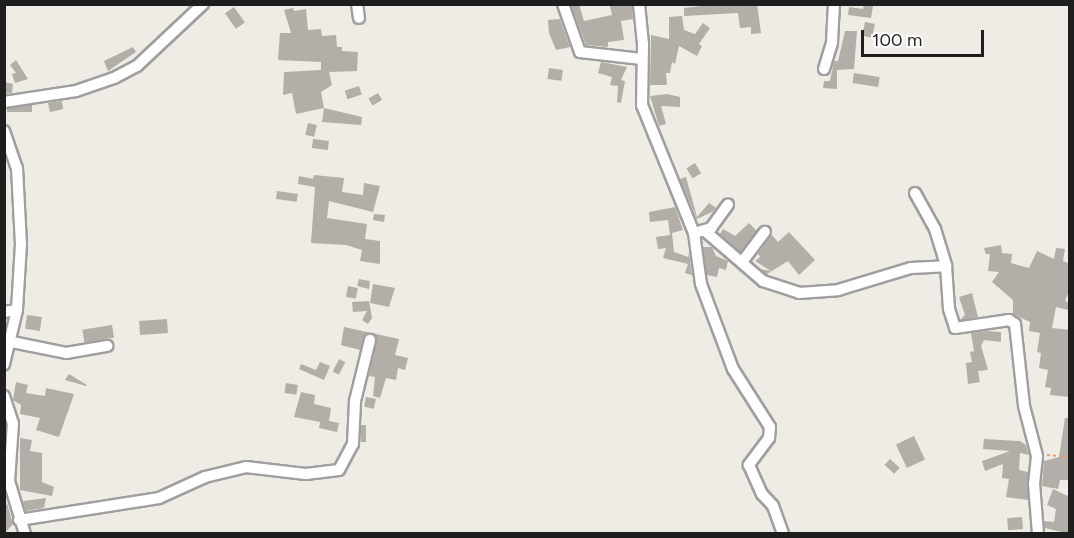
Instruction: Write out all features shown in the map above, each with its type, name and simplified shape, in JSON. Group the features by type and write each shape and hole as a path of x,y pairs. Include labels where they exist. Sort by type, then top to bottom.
{"street":[{"path":"4,102 76,91 114,78 137,66 203,4"},
{"path":"357,4 359,18"},
{"path":"563,4 580,52 642,60"},
{"path":"639,4 642,105 699,232 701,284 733,369 770,428 769,438 749,465 762,494 772,506 783,534"},
{"path":"824,69 831,42 834,4"},
{"path":"4,131 19,189 21,244 17,310 12,342 4,364"},
{"path":"915,193 935,229 946,266 949,309 955,328 1009,320 1015,324 1024,406 1037,456 1034,483 1038,534"},
{"path":"699,232 716,224 728,205"},
{"path":"699,232 742,262 771,286 799,292 838,290 910,268 946,266"},
{"path":"742,262 765,232"},
{"path":"4,312 17,310"},
{"path":"19,520 159,498 205,477 246,467 306,474 339,470 353,444 356,401 370,340"},
{"path":"12,342 66,353 107,346"},
{"path":"5,398 13,423 9,481 25,534"}],"path":[{"path":"1037,456 1054,453 1070,457"}],"building":[{"path":"579,4 584,21 612,15 610,6 632,5 633,19 621,21 624,40 608,42 608,47 586,45 571,5"},
{"path":"720,4 757,4 761,33 751,34 751,27 740,28 738,13 684,16 684,8"},
{"path":"864,5 873,6 871,18 848,15 849,7 863,9"},
{"path":"234,7 245,23 236,29 225,13"},
{"path":"293,8 294,11 306,9 308,30 321,29 322,36 336,35 337,47 342,47 342,51 358,52 357,71 329,72 332,85 321,92 324,108 296,114 292,93 283,95 284,72 321,70 321,62 278,60 280,33 291,33 284,10"},
{"path":"682,16 684,30 695,34 703,23 710,28 699,44 702,46 697,56 679,46 675,64 672,62 670,73 666,73 667,85 650,85 651,35 669,39 669,17"},
{"path":"560,19 570,47 556,50 549,33 548,20"},
{"path":"865,22 875,24 872,38 862,36"},
{"path":"845,31 857,31 854,69 837,70 837,89 823,88 824,81 830,81 834,61 838,61"},
{"path":"133,47 136,52 108,71 104,61"},
{"path":"16,60 28,79 15,83 12,74 16,73 10,65"},
{"path":"601,62 627,67 621,80 625,81 621,103 617,102 618,86 610,85 612,77 598,73"},
{"path":"549,68 563,70 561,81 547,79"},
{"path":"854,73 880,77 878,87 852,83"},
{"path":"4,82 13,84 12,93 4,94"},
{"path":"359,86 362,95 348,99 345,91"},
{"path":"378,93 382,100 372,105 368,98"},
{"path":"667,94 680,97 680,107 661,106 666,124 659,126 650,96"},
{"path":"62,101 63,109 50,112 48,103"},
{"path":"7,105 32,105 32,112 7,112"},
{"path":"324,108 362,117 361,125 322,122"},
{"path":"308,123 317,125 314,137 305,135"},
{"path":"313,139 329,141 328,150 312,148"},
{"path":"695,163 701,173 693,178 686,168"},
{"path":"314,175 344,178 342,192 363,195 364,183 380,186 373,212 329,201 327,218 367,224 365,239 380,241 380,264 360,261 362,250 346,245 311,243 315,187 298,184 299,176 313,179"},
{"path":"686,177 697,217 709,203 716,208 712,212 697,219 680,179"},
{"path":"277,191 298,194 297,202 276,199"},
{"path":"675,207 683,230 672,233 674,252 688,257 689,253 692,275 685,273 688,264 663,258 666,248 658,249 656,237 670,235 668,220 650,222 649,212"},
{"path":"374,214 385,215 384,222 373,220"},
{"path":"749,223 757,231 740,252 720,234 723,229 735,236"},
{"path":"789,232 815,260 799,275 788,261 767,274 760,269 771,271 755,261 760,257 758,254 772,235 778,242"},
{"path":"1001,245 1002,253 1012,254 1011,263 1029,268 1037,251 1054,259 1056,248 1065,249 1063,261 1070,264 1070,290 1065,300 1070,305 1068,310 1056,307 1052,328 1070,330 1070,397 1050,395 1051,388 1045,387 1048,370 1039,368 1041,353 1037,352 1040,333 1029,331 1030,322 1013,314 1013,300 992,282 999,272 988,271 990,254 986,254 984,248"},
{"path":"703,247 712,247 716,256 728,261 726,270 719,268 717,277 707,275"},
{"path":"359,279 370,281 369,289 357,286"},
{"path":"373,284 395,288 389,307 370,303"},
{"path":"348,286 358,288 356,299 346,297"},
{"path":"972,293 978,317 960,320 965,315 959,297"},
{"path":"369,301 372,318 368,324 362,320 367,311 353,312 352,302"},
{"path":"27,315 42,317 40,331 25,329"},
{"path":"167,319 168,333 140,335 139,321"},
{"path":"112,325 114,338 84,343 82,330"},
{"path":"344,327 372,333 365,334 360,350 341,345"},
{"path":"1001,332 1001,342 984,340 981,346 988,370 978,371 980,382 968,384 966,363 972,362 970,352 974,351 971,333"},
{"path":"372,333 399,339 395,355 408,358 405,370 398,368 396,380 386,378 380,398 373,396 375,377 369,376 377,337"},
{"path":"339,359 345,362 339,375 333,371"},
{"path":"320,362 330,366 324,380 299,369 301,364 316,370"},
{"path":"69,374 87,385 65,380"},
{"path":"16,382 28,385 26,393 45,396 46,388 74,394 59,437 36,430 40,418 20,414 21,405 13,400"},
{"path":"286,383 298,385 296,395 284,393"},
{"path":"301,392 315,395 314,404 331,408 329,421 339,423 337,432 319,428 320,422 294,417"},
{"path":"366,397 376,399 374,409 364,407"},
{"path":"1065,418 1070,418 1070,480 1060,480 1058,489 1042,486 1044,461 1059,457"},
{"path":"361,425 366,425 366,442 361,442"},
{"path":"914,436 925,460 907,468 896,444"},
{"path":"20,438 32,440 30,451 42,453 42,482 54,487 52,496 20,490"},
{"path":"984,439 1020,441 1026,445 1029,455 1020,453 1019,470 1028,472 1028,500 1006,497 1009,479 1002,478 1003,464 985,471 982,461 1010,451 983,449"},
{"path":"890,459 900,468 894,474 885,465"},
{"path":"1053,489 1070,497 1070,534 1045,528 1044,521 1054,522 1056,509 1047,505"},
{"path":"46,498 44,508 26,511 23,501"},
{"path":"7,503 13,524 4,534 4,514"},
{"path":"1022,517 1023,529 1008,530 1007,518"}]}
